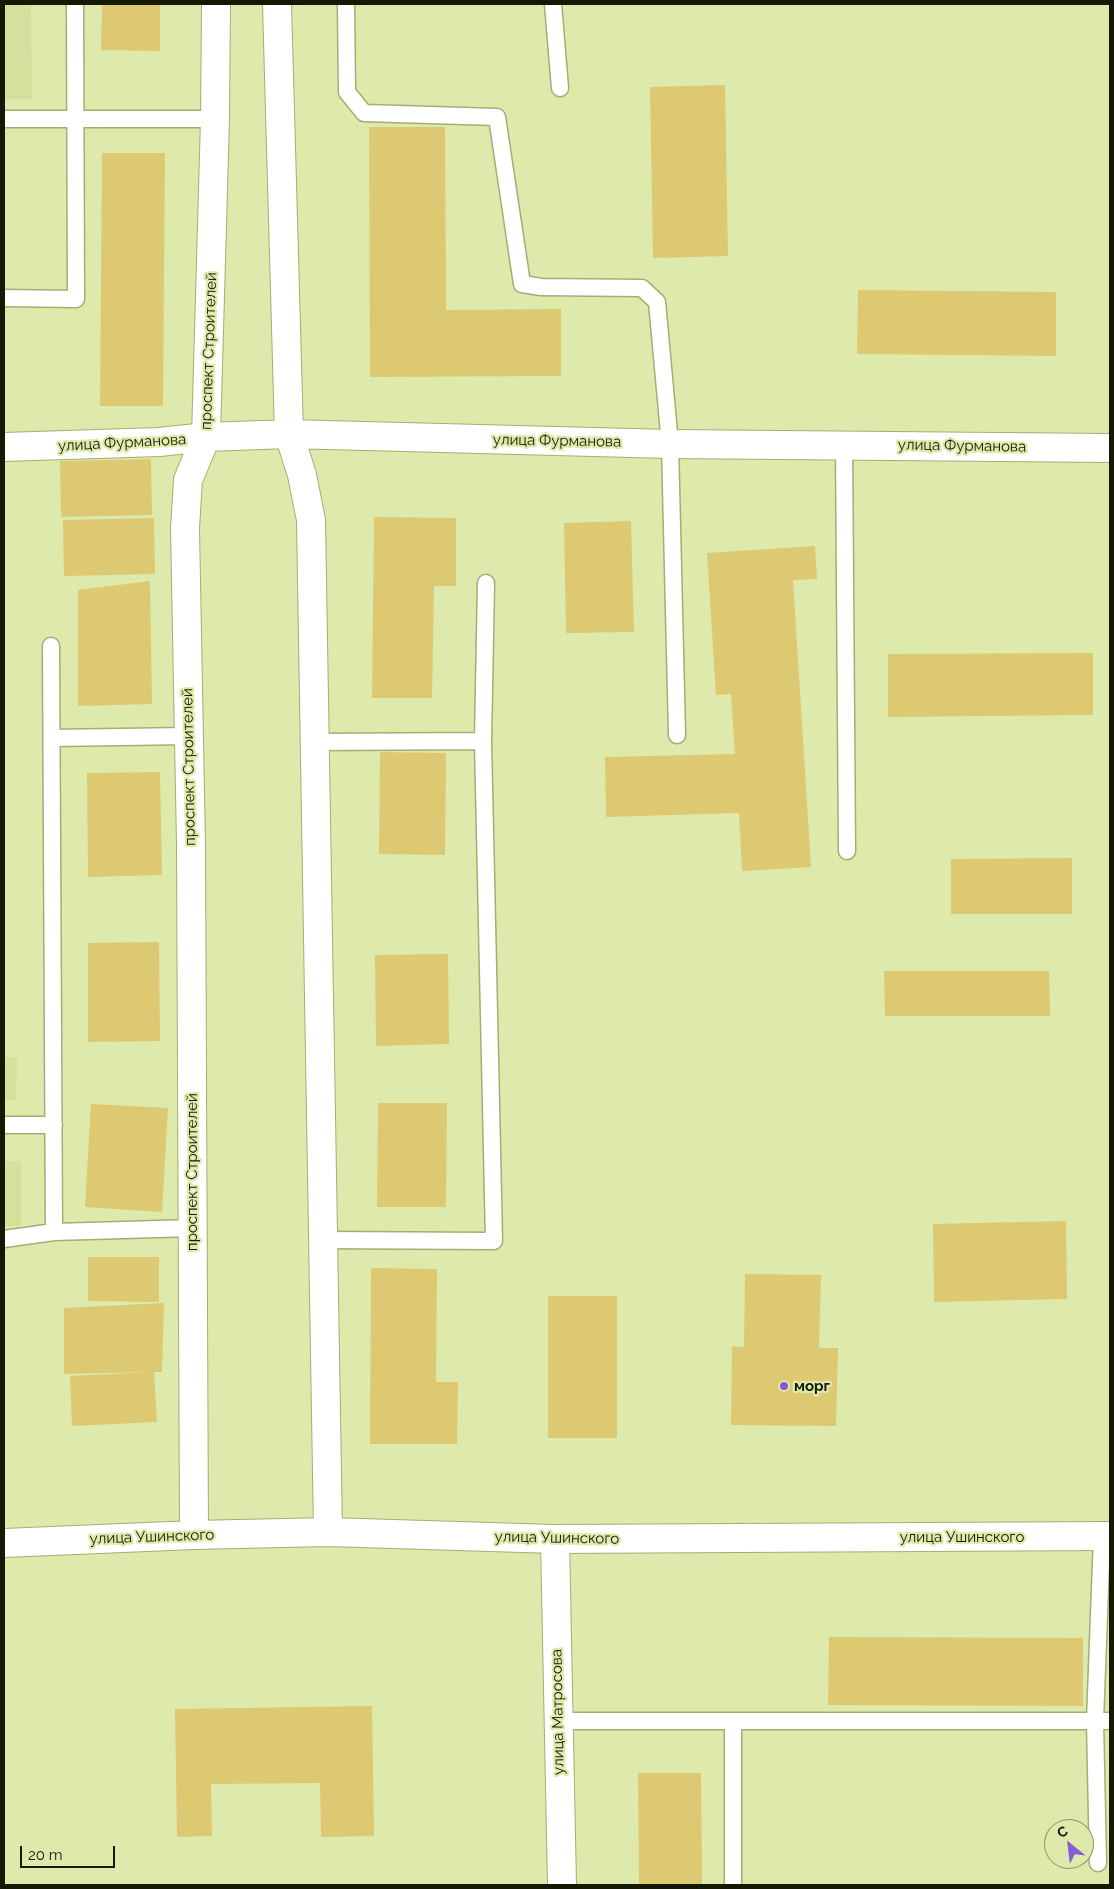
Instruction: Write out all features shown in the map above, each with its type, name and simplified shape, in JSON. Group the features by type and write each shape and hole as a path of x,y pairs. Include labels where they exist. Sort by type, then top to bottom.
{"street":[{"name":"проспект Строителей","path":"194,1534 193,1228 185,519 188,480 206,437 216,118 216,4"},
{"path":"277,4 289,434 302,475 311,520 328,1532"},
{"name":"улица Фурманова","path":"4,447 159,442 206,437 289,434 670,444 1110,448"},
{"name":"улица Ушинского","path":"4,1543 194,1534 328,1532 554,1539 1106,1536"},
{"name":"улица Матросова","path":"554,1539 562,1885"}],"lane":[{"path":"4,298 76,299 77,118 75,4"},
{"path":"346,4 347,92 364,112 497,117 522,284 541,287 642,288 657,302 670,444 677,736"},
{"path":"553,4 560,88"},
{"path":"4,119 216,118"},
{"path":"844,445 848,851"},
{"path":"323,1240 494,1241 483,741 486,582"},
{"path":"52,646 54,1232"},
{"path":"52,738 188,736"},
{"path":"315,742 483,741"},
{"path":"4,1125 54,1126"},
{"path":"4,1239 54,1232 193,1228"},
{"path":"1098,1863 1106,1536"},
{"path":"558,1721 1102,1720"},
{"path":"733,1885 734,1721"}],"shaded area":[{"path":"4,4 31,4 32,99 4,99"},
{"path":"4,1057 17,1058 16,1100 4,1100"},
{"path":"4,1161 21,1161 21,1226 4,1226"}],"building":[{"path":"102,4 160,4 160,51 101,50"},
{"path":"725,85 728,256 653,258 650,87"},
{"path":"369,127 445,127 446,310 561,309 561,376 370,377"},
{"path":"102,153 165,153 163,406 100,406"},
{"path":"858,290 1056,292 1056,356 857,354"},
{"path":"151,459 152,515 61,517 60,461"},
{"path":"374,517 456,518 456,586 434,586 432,698 372,698"},
{"path":"154,518 155,574 64,576 63,520"},
{"path":"631,521 634,632 566,633 564,523"},
{"path":"815,546 817,579 793,580 811,867 742,871 739,813 606,817 605,757 735,754 731,694 716,695 707,553"},
{"path":"150,581 152,704 78,706 78,590"},
{"path":"1093,653 1093,715 888,717 888,654"},
{"path":"380,752 446,753 445,855 379,854"},
{"path":"160,772 162,875 88,877 87,773"},
{"path":"1072,858 1072,914 951,914 951,859"},
{"path":"159,942 160,1041 88,1042 88,943"},
{"path":"448,954 449,1044 376,1046 375,955"},
{"path":"884,971 1049,971 1050,1016 885,1016"},
{"path":"378,1103 447,1103 446,1207 377,1207"},
{"path":"91,1104 168,1108 162,1212 85,1207"},
{"path":"1066,1221 1067,1299 934,1302 933,1224"},
{"path":"88,1257 159,1257 159,1302 88,1301"},
{"path":"371,1268 437,1269 436,1382 458,1382 457,1444 370,1444"},
{"name":"морг","path":"745,1274 821,1275 819,1348 838,1348 836,1426 731,1425 732,1346 744,1347"},
{"path":"548,1296 617,1296 617,1438 548,1438"},
{"path":"164,1303 162,1372 154,1372 157,1422 72,1426 70,1376 152,1372 64,1374 64,1308"},
{"path":"829,1637 1083,1638 1083,1706 828,1705"},
{"path":"372,1706 374,1836 321,1837 320,1783 211,1784 212,1836 177,1837 175,1709"},
{"path":"638,1773 701,1773 702,1885 639,1885"}],"place":[{"name":"морг","path":"784,1386"}]}
